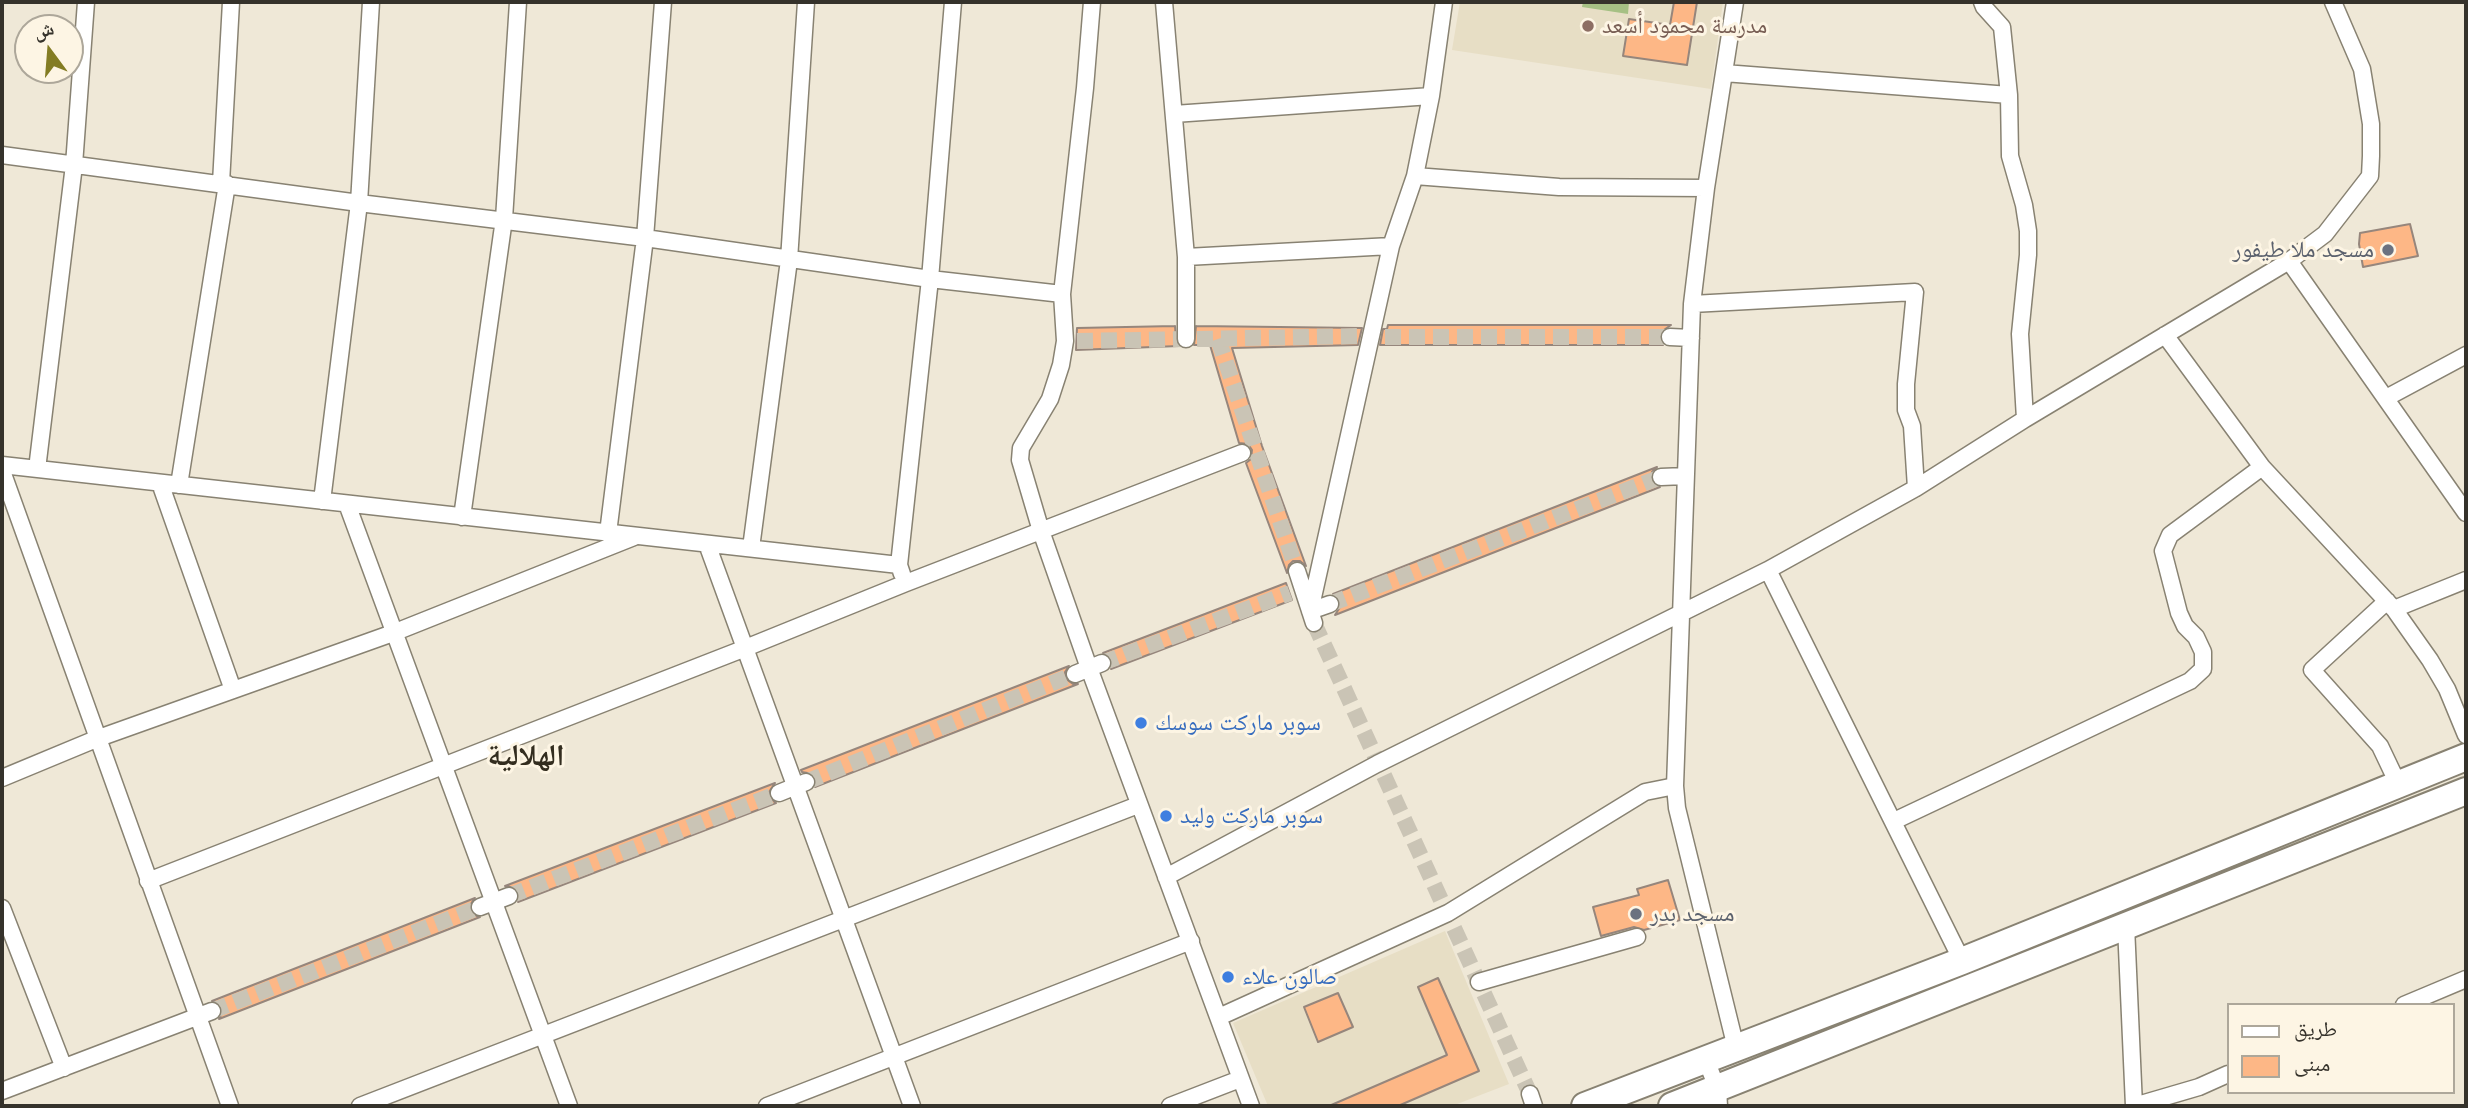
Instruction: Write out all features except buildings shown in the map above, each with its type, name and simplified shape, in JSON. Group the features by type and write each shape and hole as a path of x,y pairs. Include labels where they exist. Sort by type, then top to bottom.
{"main road":[{"path":"1585,1106 1962,961 2466,757"},
{"path":"1686,1104 1718,1098 2126,926 2466,791"}],"street":[{"path":"37,469 74,165 86,2"},
{"path":"179,485 224,183 231,2"},
{"path":"322,501 359,203 371,2"},
{"path":"462,517 504,219 518,2"},
{"path":"608,533 645,238 663,2"},
{"path":"751,548 789,260 806,2"},
{"path":"906,583 899,565 930,279 953,2"},
{"path":"1092,2 1062,294 1071,341 1056,384 1021,448 1020,460 1041,531 1089,668 1251,1106"},
{"path":"1164,2 1186,257 1186,339"},
{"path":"1312,617 1374,337 1391,246 1415,176 1431,96 1444,2"},
{"path":"1735,2 1706,188 1692,304 1675,786 1677,808 1736,1048"},
{"path":"1982,2 2002,27 2009,95 2010,156 2024,205 2028,231 2020,334 2025,418"},
{"path":"1166,877 1377,764 1768,570 1916,488 2025,418 2289,261 2325,234 2370,176 2371,124 2368,95 2354,45 2333,2"},
{"path":"1724,73 2009,95"},
{"path":"1174,114 1431,96"},
{"path":"2,155 359,203 504,219 930,279 1062,294"},
{"path":"1415,176 1559,187 1706,188"},
{"path":"1186,257 1391,246"},
{"path":"2289,261 2466,513"},
{"path":"1692,304 1915,292 1906,410 1912,426 1916,488"},
{"path":"2165,335 2262,467 2390,605 2430,660 2447,689 2466,735"},
{"path":"1670,337 1691,338"},
{"path":"2386,398 2466,355"},
{"path":"148,881 1242,453"},
{"path":"2,465 899,565"},
{"path":"1894,821 2190,681 2203,669 2203,652 2179,613 2163,551 2170,535 2262,467"},
{"path":"2,471 148,881 205,1014 230,1106"},
{"path":"1661,477 1685,476"},
{"path":"160,483 233,690"},
{"path":"347,503 569,1106"},
{"path":"2,778 96,739 393,633 636,536"},
{"path":"707,544 743,649 800,785 843,919 912,1106"},
{"path":"1768,570 1962,961"},
{"path":"1297,571 1296,591 1312,617"},
{"path":"2399,786 2380,746 2312,670 2390,605 2466,580"},
{"path":"1312,617 1330,604"},
{"path":"779,793 800,785"},
{"path":"1219,1017 1448,913 1644,792 1675,786"},
{"path":"360,1106 1138,805"},
{"path":"2,908 64,1068"},
{"path":"2126,926 2134,1106 2199,1087 2226,1075"},
{"path":"1479,982 1637,937"},
{"path":"767,1106 1191,942"},
{"path":"2409,1003 2466,979"},
{"path":"2,1091 205,1014"},
{"path":"1706,1060 1718,1098"},
{"path":"1679,1070 1686,1104"},
{"path":"1170,1106 1240,1079"}],"shaded area":[{"name":"مدرسة محمود أسعد","path":"1460,2 1723,2 1711,89 1452,50"},
{"path":"1445,931 1509,1084 1452,1106 1268,1106 1233,1023"}],"green space":[{"path":"1583,2 1629,2 1628,14 1582,7"}],"tunnel":[{"path":"1077,341 1364,336"},
{"path":"1385,337 1670,337"},
{"path":"1218,339 1297,571"},
{"path":"1330,604 1661,477"},
{"path":"1102,663 1290,593"},
{"path":"1314,623 1530,1094"},
{"path":"806,782 1075,674"},
{"path":"509,896 779,793"},
{"path":"212,1011 480,907"}],"place":[{"name":"مدرسة محمود أسعد","path":"1588,26"},
{"name":"مسجد ملا طيفور","path":"2388,250"},
{"name":"سوبر ماركت سوسك","path":"1141,723"},
{"name":"سوبر ماركت وليد","path":"1166,816"},
{"name":"مسجد بدر","path":"1636,914"},
{"name":"صالون علاء","path":"1228,977"}],"district":[{"name":"الهلالية","path":"526,756"}]}
